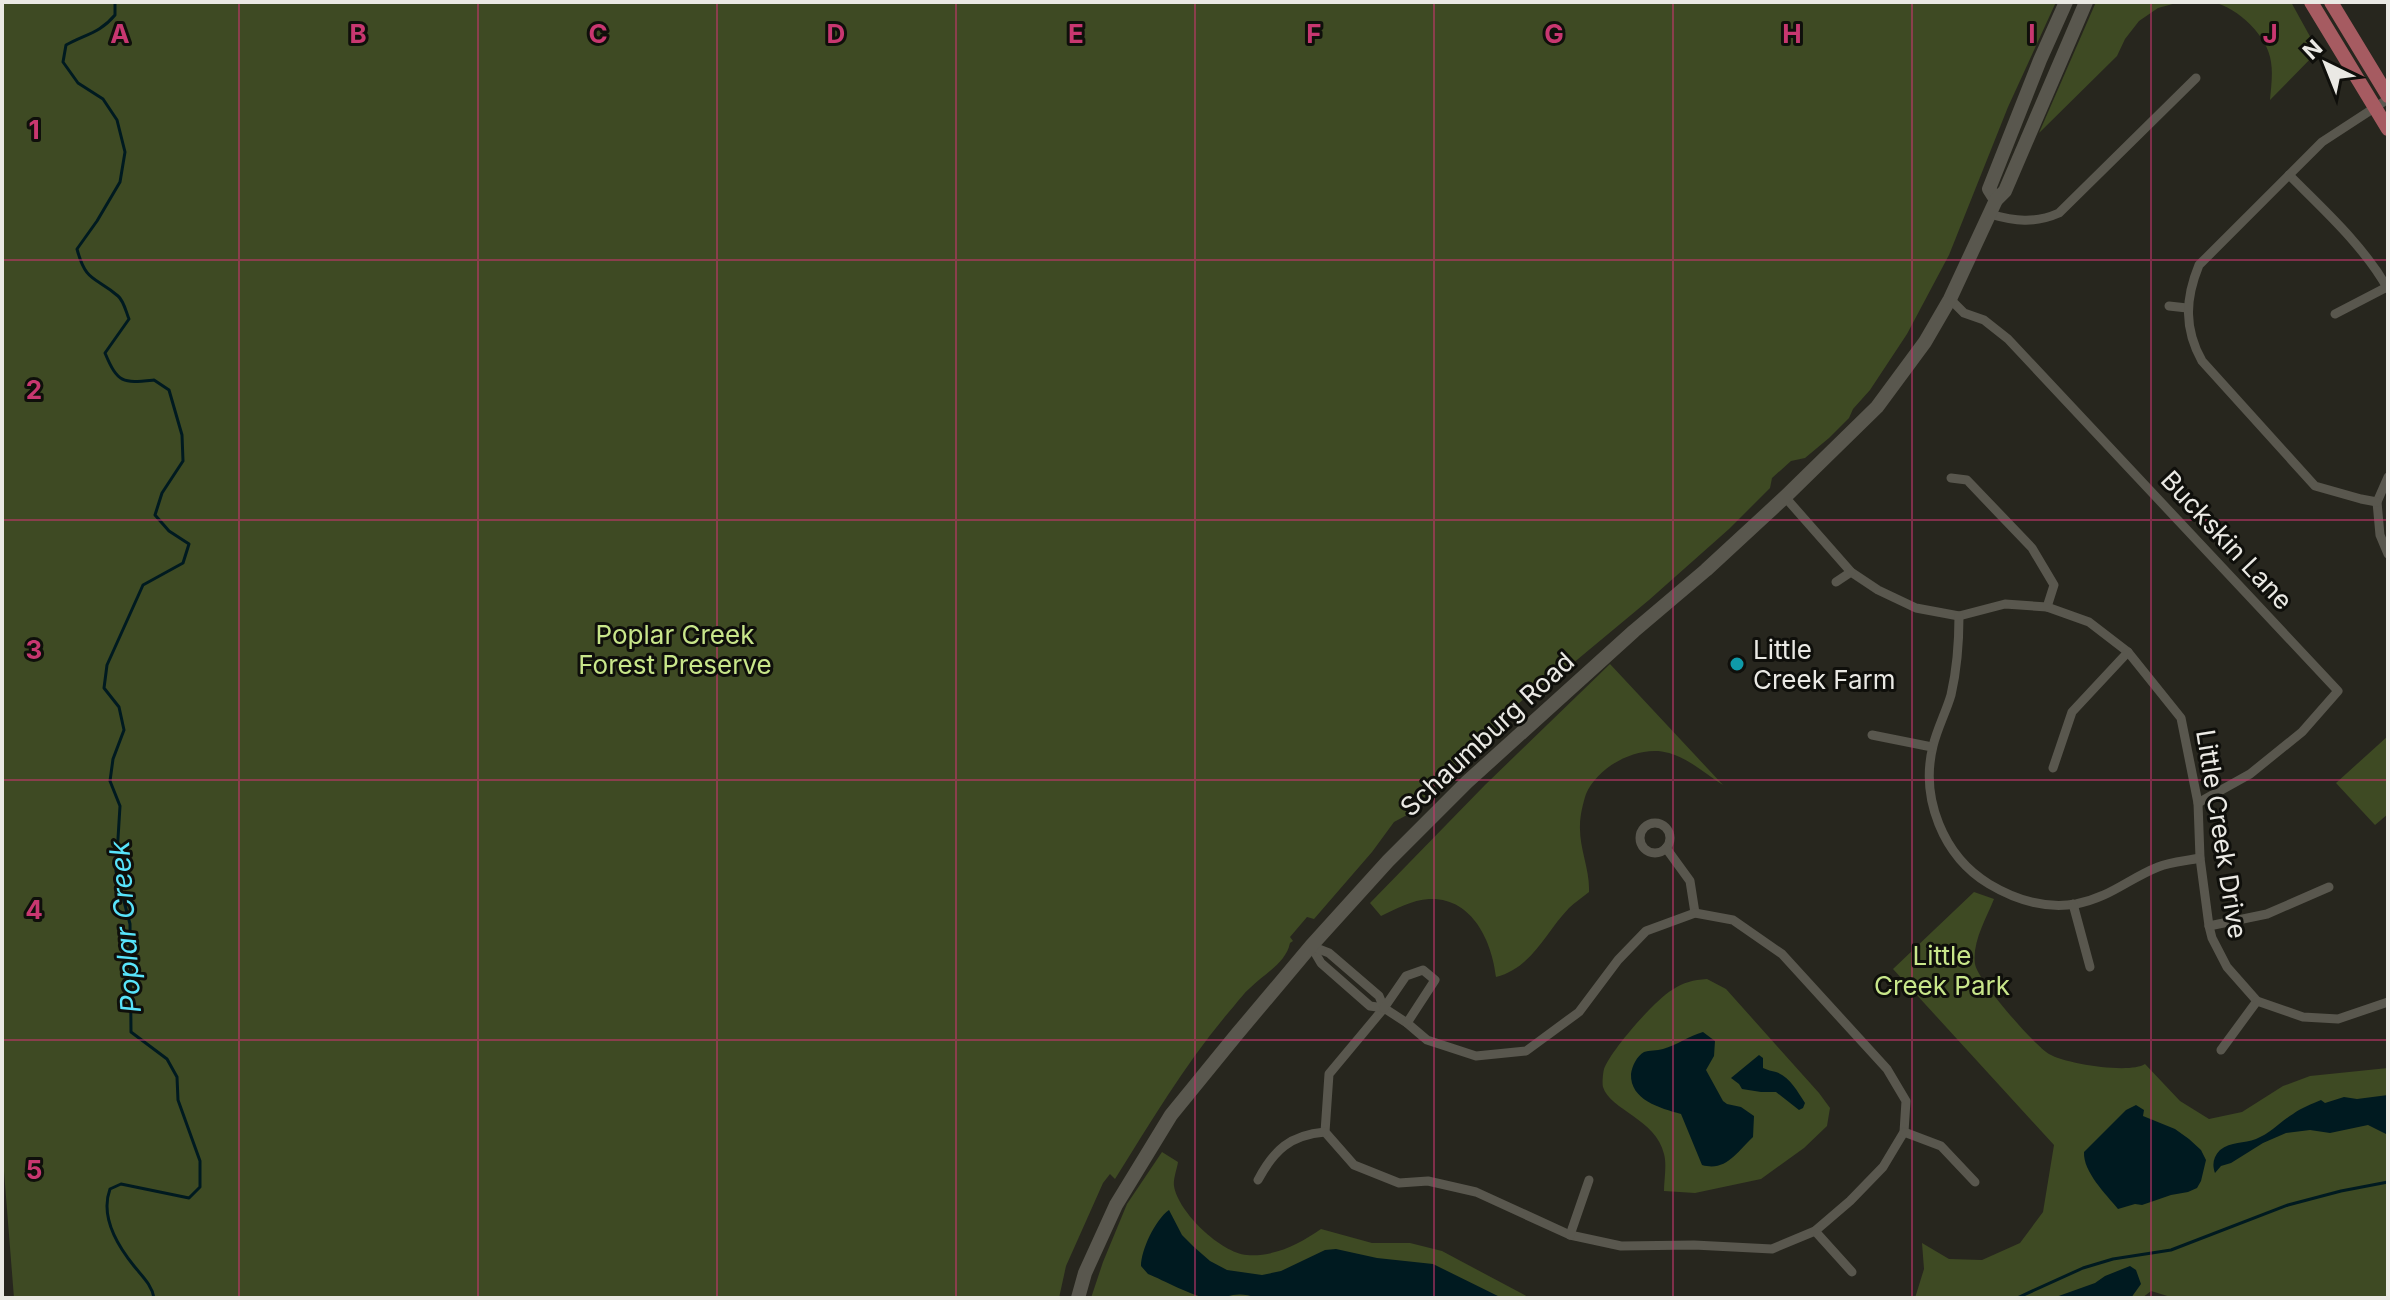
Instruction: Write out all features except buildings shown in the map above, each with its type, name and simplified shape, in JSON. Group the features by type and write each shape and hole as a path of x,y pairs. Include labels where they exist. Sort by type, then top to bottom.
{"main road":[{"path":"1996,200 1989,189 2066,2"},
{"name":"Schaumburg Road","path":"1078,1298 1085,1273 1116,1205 1171,1115 1311,946 1388,861 1467,782 1785,497 1877,407 1925,342 1950,299 1996,200 2005,191 2086,2"},
{"path":"2311,2 2388,129"},
{"path":"2331,2 2388,98"}],"street":[{"path":"1989,214 2020,222 2059,213 2196,78"},
{"path":"2377,502 2315,486 2202,361 2188,326 2187,308 2199,265 2322,142 2388,98"},
{"path":"2289,175 2358,247 2388,288 2335,314"},
{"name":"Buckskin Lane","path":"1950,299 1964,313 1984,320 2008,339 2338,691 2302,732 2250,774 2198,803"},
{"path":"2169,306 2187,308"},
{"path":"2388,477 2377,502 2380,535 2388,554"},
{"path":"1951,478 1967,480 2032,548 2054,585 2047,607"},
{"name":"Little Creek Drive","path":"1785,497 1851,572 1878,590 1916,608 1959,616 2005,604 2047,607 2089,622 2128,652 2181,718 2198,803 2200,858 2209,926 2215,946 2227,967 2257,1001 2286,1013 2316,1019 2338,1019 2388,1002"},
{"path":"1836,582 1851,572"},
{"path":"1959,616 1954,681 1932,747 1929,785 1944,836 1961,860 1986,882 2024,900 2055,905 2107,896 2157,867 2200,858"},
{"path":"2053,768 2072,712 2128,652"},
{"path":"1872,735 1932,747"},
{"path":"1666,848 1690,881 1695,913"},
{"path":"2209,926 2267,914 2329,887"},
{"path":"2073,904 2090,967"},
{"path":"1311,946 1329,953 1379,996 1384,1008 1427,1040 1476,1056 1526,1051 1579,1012 1618,960 1646,931 1695,913 1733,920 1782,954 1887,1069 1906,1101 1904,1132 1883,1167 1850,1201 1815,1231 1772,1249 1621,1246 1570,1235 1476,1192 1428,1181 1399,1183 1354,1165 1325,1132 1329,1074 1384,1008 1406,976 1423,970 1435,980 1407,1023"},
{"path":"2221,1050 2257,1001"},
{"path":"1258,1180 1269,1160 1283,1145 1308,1133 1325,1132"},
{"path":"1904,1132 1941,1146 1975,1182"},
{"path":"1570,1235 1589,1180"},
{"path":"1815,1231 1852,1272"}],"green space":[{"name":"Poplar Creek Forest Preserve","path":"2,2 2056,2 2008,107 1949,255 1907,334 1849,418 1805,458 1791,461 1772,478 1770,488 1729,529 1649,600 1554,679 1546,685 1539,685 1505,716 1502,727 1478,740 1469,753 1407,815 1394,822 1314,919 1307,917 1290,937 1293,941 1284,956 1244,994 1201,1047 1115,1179 1110,1174 1103,1183 1066,1266 1059,1298 14,1298 2,1146"},
{"path":"2096,2 2180,2 2158,8 2139,21 2117,56 2039,133"},
{"path":"2213,2 2291,2 2318,51 2270,100 2272,67 2264,42 2242,17"},
{"path":"1610,664 1723,785 1669,753 1645,752 1610,766 1586,794 1580,821 1589,892 1569,908 1529,958 1496,977 1484,936 1468,913 1457,905 1429,899 1404,905 1381,916 1370,903 1485,785"},
{"path":"2388,736 2388,814 2375,825 2336,783"},
{"name":"Little Creek Park","path":"1974,892 1994,899 1976,947 1978,972 2020,1026 2057,1058 2113,1068 2145,1064 2180,1101 2209,1119 2242,1112 2283,1086 2310,1076 2388,1068 2388,1298 2174,1298 2151,1291 2142,1298 1915,1298 1924,1269 1922,1243 1949,1259 1982,1260 2020,1243 2043,1212 2054,1145 1893,969"},
{"path":"1707,979 1726,989 1819,1093 1830,1108 1827,1126 1804,1148 1761,1179 1695,1193 1664,1191 1665,1158 1659,1142 1643,1123 1607,1095 1603,1085 1604,1071 1624,1038 1664,995 1685,983"},
{"path":"1162,1152 1178,1162 1174,1186 1183,1207 1202,1230 1237,1253 1257,1255 1277,1252 1321,1229 1372,1243 1410,1243 1442,1251 1530,1298 1091,1298 1127,1204"}],"water":[{"path":"1703,1032 1715,1041 1714,1056 1706,1070 1723,1101 1741,1107 1754,1116 1753,1137 1718,1166 1702,1165 1681,1114 1648,1102 1632,1083 1632,1068 1644,1052 1661,1050"},
{"path":"1759,1055 1763,1058 1763,1068 1781,1074 1793,1085 1805,1103 1803,1108 1799,1110 1776,1092 1742,1089 1731,1078"},
{"path":"2388,1095 2388,1135 2368,1125 2330,1133 2310,1130 2286,1133 2221,1166 2215,1173 2214,1161 2220,1150 2261,1137 2307,1106 2321,1100 2325,1103 2344,1097 2357,1099"},
{"path":"2136,1105 2144,1110 2143,1116 2175,1129 2189,1139 2201,1150 2206,1160 2197,1188 2118,1209 2091,1175 2084,1152 2126,1110"},
{"path":"1169,1210 1182,1235 1210,1261 1227,1270 1262,1275 1281,1271 1325,1250 1336,1249 1377,1258 1433,1264 1502,1298 1258,1298 1242,1294 1202,1297 1148,1274 1141,1266 1150,1236"},
{"path":"2130,1266 2136,1270 2141,1284 2131,1298 2053,1298 2095,1283"}],"waterway":[{"name":"Poplar Creek","path":"115,2 115,15 109,21 98,30 66,45 63,62 78,83 103,99 117,120 125,152 120,182 77,249 88,274 120,298 129,319 105,353 114,371 128,381 154,380 169,390 182,435 183,461 162,493 155,515 169,531 189,544 183,563 143,585 107,665 104,688 119,707 124,730 113,759 110,781 120,806 116,871 130,924 131,1032 167,1059 177,1077 178,1100 200,1161 200,1187 189,1198 121,1184 110,1189 107,1209 112,1230 149,1285 154,1298"},
{"path":"2017,1298 2083,1268 2113,1259 2171,1250 2288,1205 2388,1182"}],"place":[{"name":"Little Creek Farm","path":"1737,664"}]}
